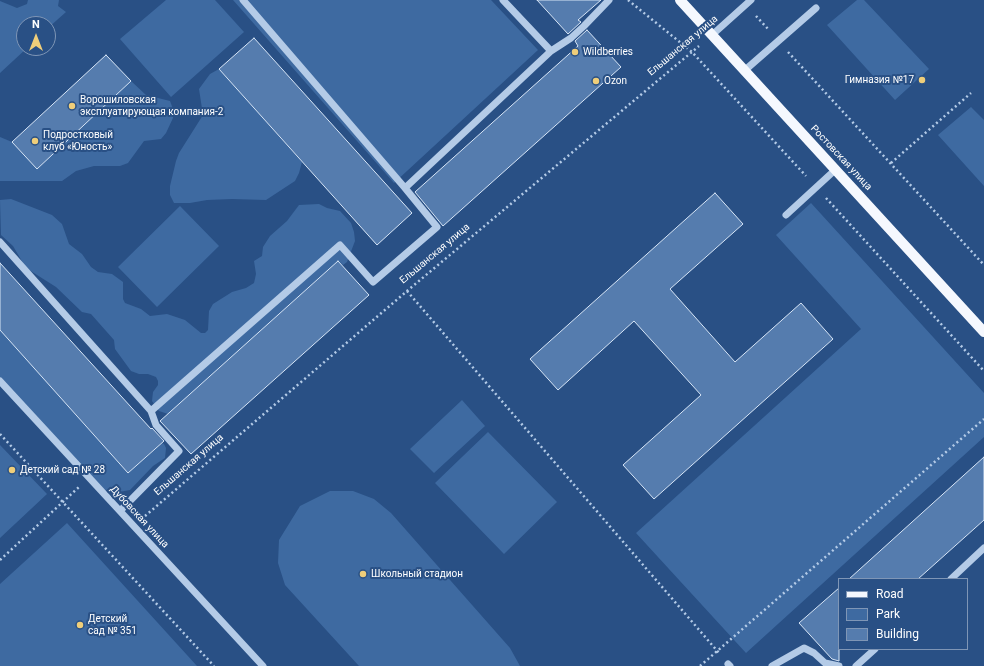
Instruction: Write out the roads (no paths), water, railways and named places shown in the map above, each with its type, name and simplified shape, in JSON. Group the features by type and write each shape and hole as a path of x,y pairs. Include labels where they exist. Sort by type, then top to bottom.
{"main road":[{"name":"Ростовская улица","path":"680,0 984,332"}],"street":[{"path":"151,411 340,245 373,282 437,227 243,0"},
{"path":"503,0 551,51"},
{"path":"405,188 551,51 571,38 609,0"},
{"name":"Ельшанская улица","path":"712,35 749,2"},
{"path":"744,71 816,8"},
{"path":"786,215 835,170"},
{"path":"0,242 151,411 156,425 179,451 120,511"},
{"name":"Дубовская улица","path":"0,381 263,666"},
{"path":"952,578 984,548"},
{"path":"772,666 804,648 825,663 839,666"},
{"path":"856,666 874,650"}],"place":[{"name":"Wildberries","path":"575,52"},
{"name":"Гимназия №17","path":"922,80"},
{"name":"Ozon","path":"596,81"},
{"name":"Ворошиловская эксплуатирующая компания-2","path":"72,106"},
{"name":"Подростковый клуб «Юность»","path":"35,141"},
{"name":"Детский сад № 28","path":"12,470"},
{"name":"Школьный стадион","path":"363,574"},
{"name":"Детский сад № 351","path":"80,625"}]}
